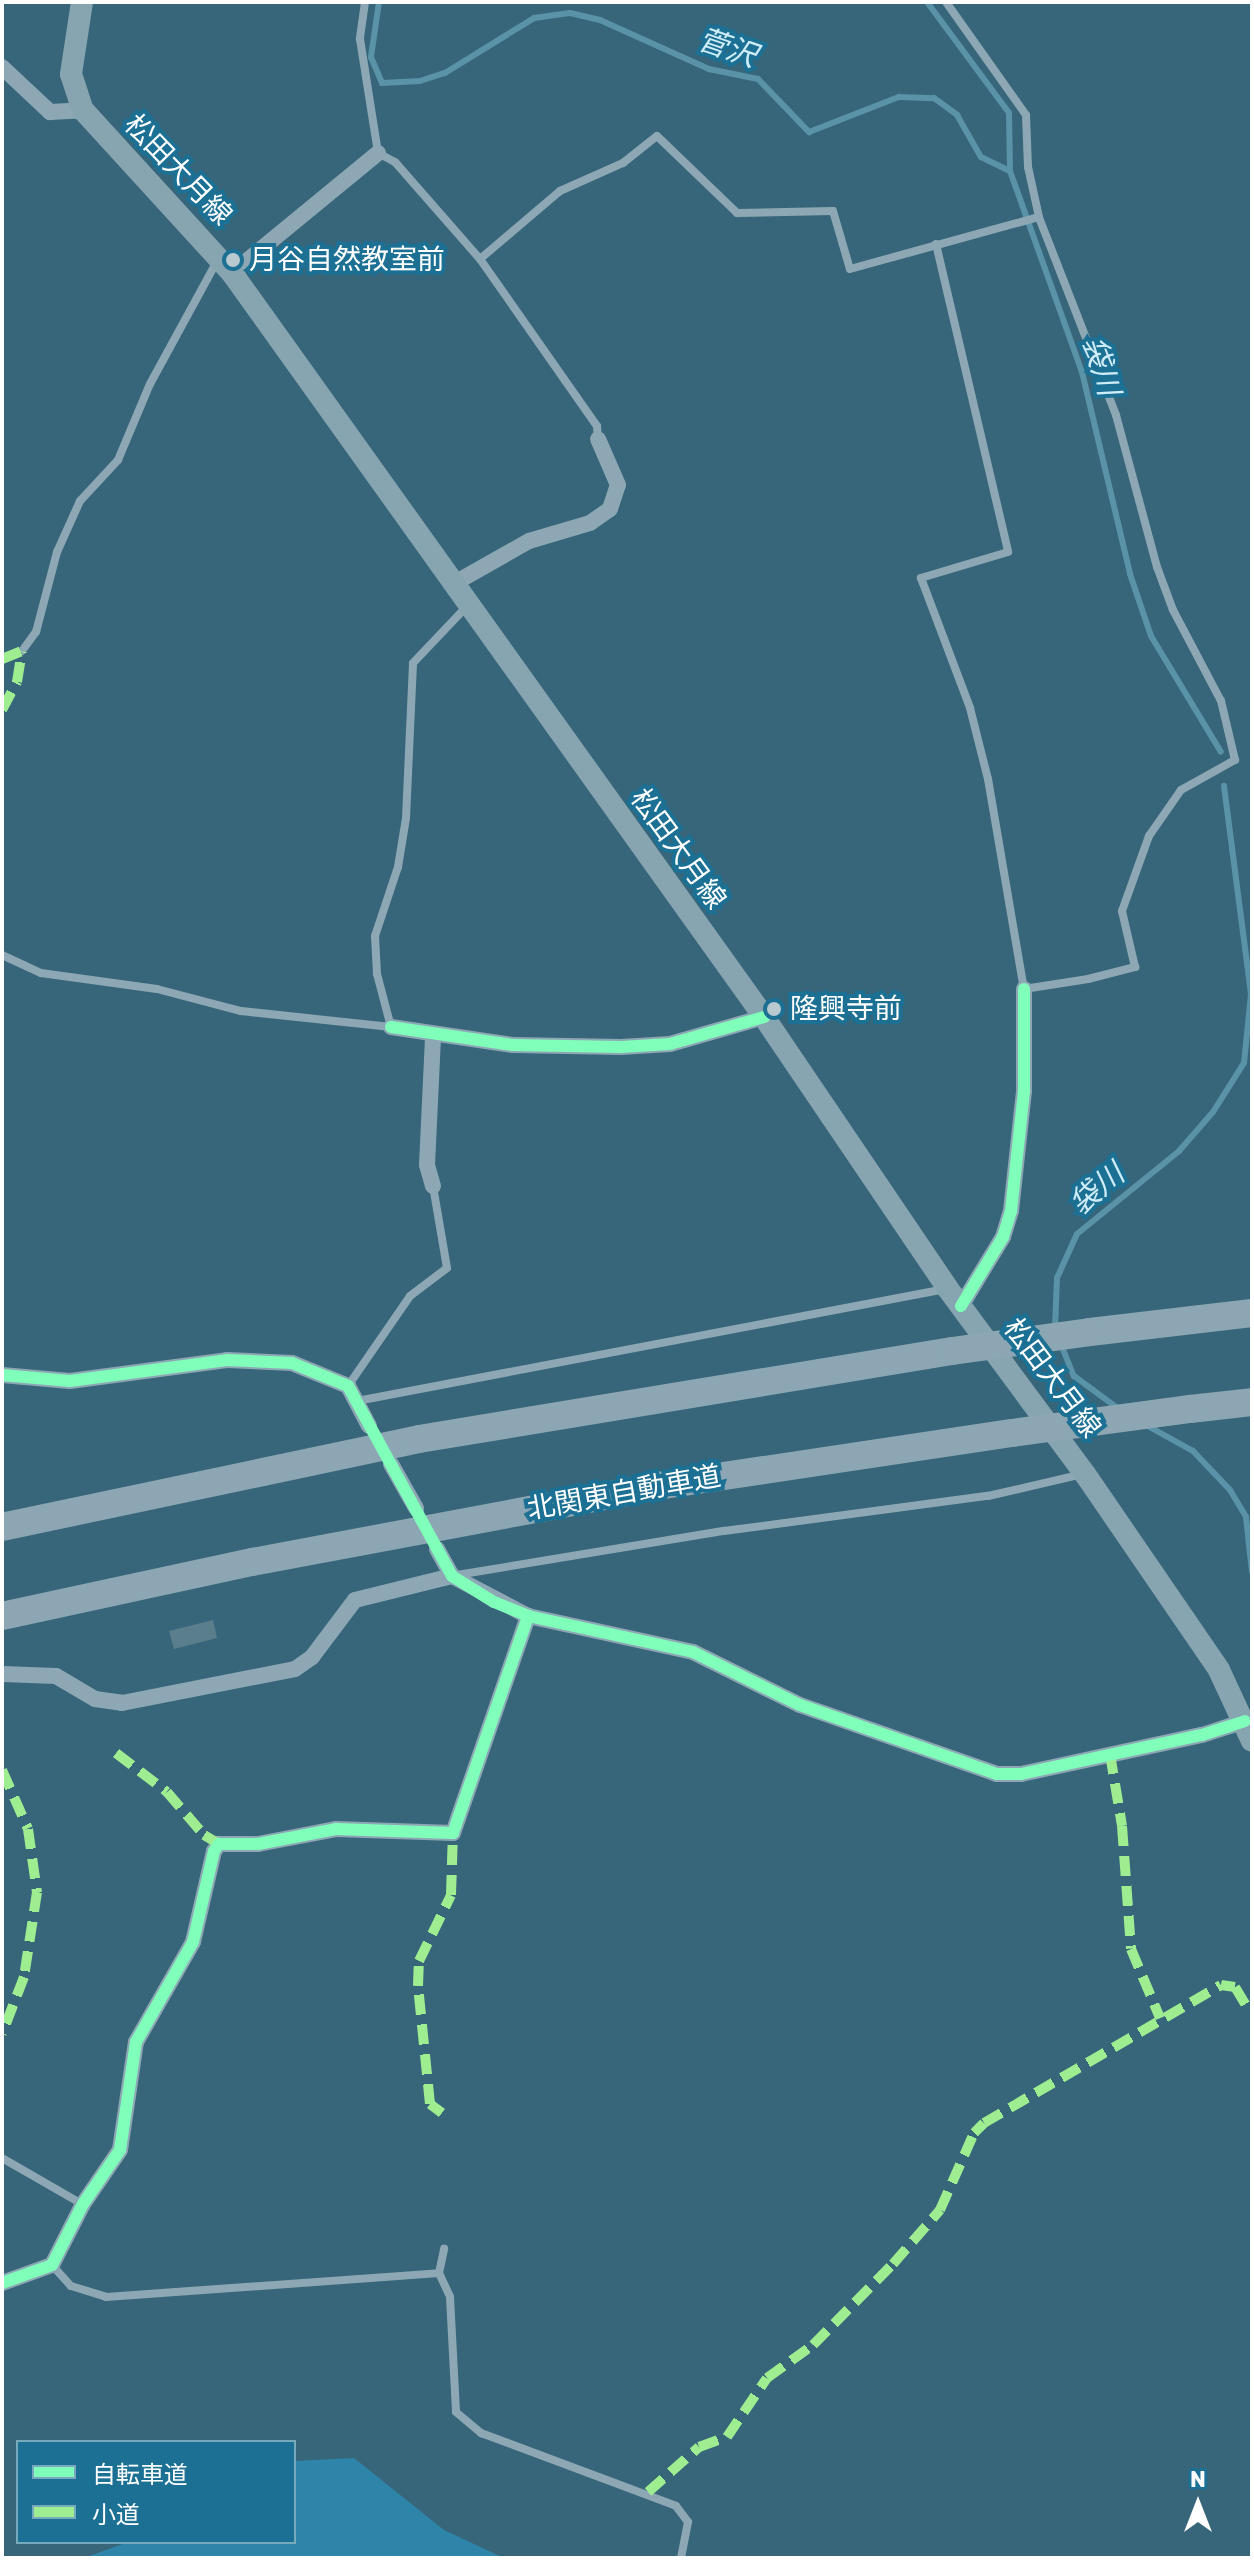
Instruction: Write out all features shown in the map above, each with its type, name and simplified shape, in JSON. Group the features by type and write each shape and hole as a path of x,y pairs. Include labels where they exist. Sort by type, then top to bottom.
{"highway":[{"path":"2,1527 419,1439 952,1351 1252,1313"},
{"name":"北関東自動車道","path":"2,1616 252,1562 642,1489 1012,1433 1252,1402"}],"main road":[{"name":"松田大月線","path":"82,2 71,74 83,110 226,265 764,1017 954,1297 1085,1474 1219,1670 1248,1731"}],"street":[{"path":"2,67 50,112 83,110"},
{"path":"226,265 378,153"},
{"path":"453,584 529,541 590,523 610,509 618,485 598,439"},
{"path":"954,1297 1003,1237 1011,1211 1024,1091 1024,989"},
{"path":"391,1027 433,1036 513,1045 621,1047 670,1044 764,1017"},
{"path":"433,1036 427,1165 433,1186"},
{"path":"2,1375 70,1381 258,1360 292,1363 348,1386 369,1426"},
{"path":"391,1464 416,1508"},
{"path":"437,1549 452,1576 528,1616 693,1652 800,1705 997,1774 1021,1774 1202,1735 1248,1731"},
{"path":"2,1674 56,1676 95,1699 122,1703 295,1669 312,1657 355,1600 452,1576"},
{"path":"2,2283 52,2265 83,2204 120,2150 136,2042 193,1942 214,1851 219,1844 258,1844 336,1829 453,1833 528,1616"}],"lane":[{"path":"365,2 360,39 378,153 395,162 480,259 597,426 598,439"},
{"path":"936,244 1008,552 921,578 970,708 988,779 1024,989 1135,967 1122,911 1149,836 1181,790 1235,760 1221,701 1173,610 1157,567 1116,415 1039,217 1020,102 946,2"},
{"path":"480,259 560,191 623,163 657,136 737,213 833,211 850,269 1039,217"},
{"path":"22,651 36,632 57,552 80,501 118,460 150,384 226,265"},
{"path":"2,955 41,973 157,989 241,1011 391,1027 377,974 375,936 398,867 406,818 413,663 468,605"},
{"path":"348,1386 410,1296 447,1268 433,1186"},
{"path":"356,1401 954,1297"},
{"path":"452,1576 724,1531 988,1496 1085,1474"},
{"path":"2,2158 83,2204"},
{"path":"444,2249 439,2273 450,2297 456,2412 481,2433 676,2506 688,2522 681,2558"},
{"path":"52,2265 71,2286 106,2297 439,2273"}],"shaded area":[{"path":"354,2458 444,2530 504,2558 84,2558 122,2544 296,2544 296,2461"}],"building":[{"path":"213,1620 217,1638 174,1649 169,1631"}],"waterway":[{"name":"菅沢","path":"379,2 371,57 382,83 420,81 445,73 534,18 570,13 600,20 709,69 758,79 809,132 899,97 934,98 957,115 981,157 1010,171"},
{"name":"袋川","path":"927,2 1009,113 1010,171 1082,372 1130,574 1151,636 1221,752"},
{"name":"袋川","path":"1055,1328 1057,1278 1077,1234 1179,1151 1213,1112 1244,1063 1251,994 1224,786"},
{"name":"袋川","path":"1060,1342 1074,1376 1119,1409"},
{"name":"袋川","path":"1146,1425 1193,1451 1230,1490 1246,1517 1252,1572"}],"marked path":[{"path":"2,659 22,651"},
{"path":"2,710 17,682 22,651"},
{"path":"116,1753 167,1792 204,1835 219,1844"},
{"path":"1110,1754 1122,1826 1131,1949 1160,2018"},
{"path":"2,1770 28,1829 37,1892 24,1977 2,2034"},
{"path":"442,2113 430,2104 418,1986 419,1961 451,1895 453,1833"},
{"path":"648,2492 699,2447 727,2437 767,2378 813,2345 893,2264 940,2210 974,2133 984,2123 1221,1985 1235,1987 1247,2007"}],"cycle path":[{"path":"961,1306 1003,1237 1011,1211 1024,1091 1024,989"},
{"path":"391,1027 513,1045 621,1047 670,1044 764,1017"},
{"path":"2,1375 70,1381 227,1360 292,1363 348,1386 452,1576 494,1602 528,1616 693,1652 800,1705 997,1774 1021,1774 1202,1735 1245,1721"},
{"path":"2,2283 52,2265 83,2204 120,2150 136,2042 193,1942 214,1851 219,1844 258,1844 336,1829 453,1833 528,1616"}],"place":[{"name":"月谷自然教室前","path":"233,260"},
{"name":"隆興寺前","path":"774,1009"}]}
